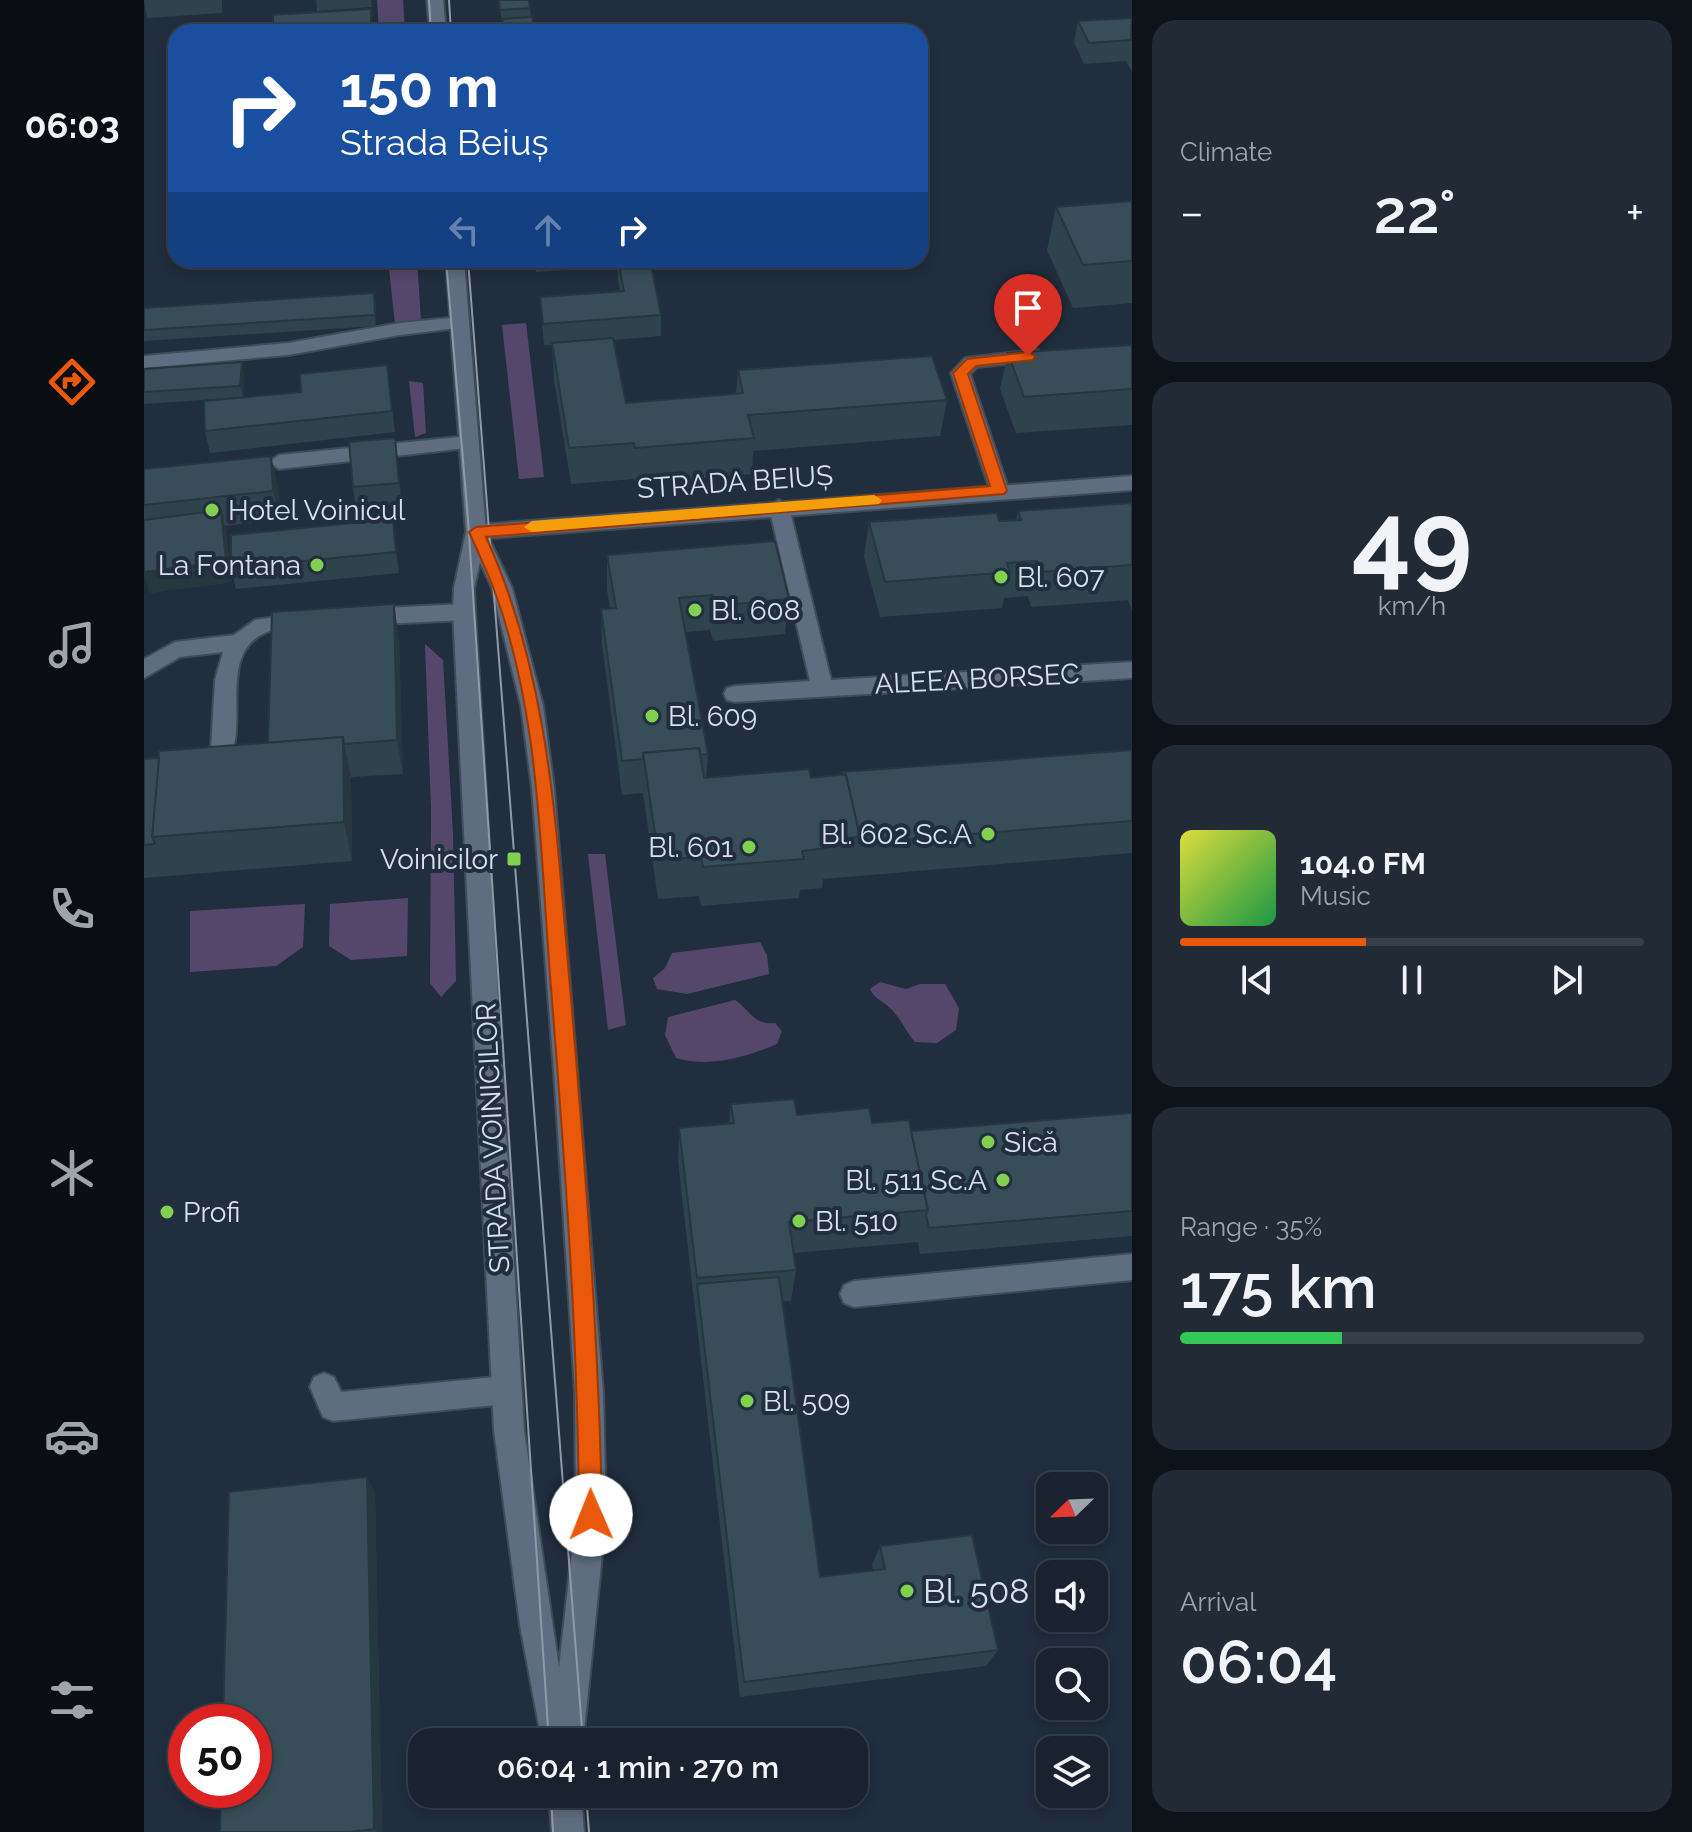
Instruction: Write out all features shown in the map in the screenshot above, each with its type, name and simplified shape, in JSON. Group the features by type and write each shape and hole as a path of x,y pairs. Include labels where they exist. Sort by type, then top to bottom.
{"main road":[{"path":"435,0 437,24"},
{"name":"STRADA VOINICILOR","path":"456,268 476,532 464,588 464,612 506,1390 535,1625 555,1728"},
{"path":"144,362 255,353 400,329 460,323"},
{"path":"999,491 960,373 964,367 983,360 1051,355"},
{"path":"279,462 469,442"},
{"name":"STRADA BEIUȘ","path":"476,532 1132,483"},
{"path":"779,507 822,688"},
{"name":"STRADA VOINICILOR","path":"476,532 502,588 532,706 543,788 567,1072 589,1392 591,1515 568,1728"},
{"path":"144,769 202,764 222,753 229,657 237,642 261,625 464,612"},
{"path":"144,670 175,650 237,642"},
{"name":"ALEEA BORSEC","path":"735,694 1132,670"},
{"path":"854,1294 1132,1267"},
{"path":"324,1387 333,1407 506,1390"},
{"path":"566,1808 568,1832"}],"shaded area":[{"path":"377,0 403,0 404,24 378,24"},
{"path":"389,268 418,268 421,320 395,324"},
{"path":"526,323 544,477 519,479 502,325"},
{"path":"409,381 423,383 426,433 415,437"},
{"path":"425,644 443,660 453,833 456,981 441,997 430,983 431,808"},
{"path":"588,854 605,854 626,1025 608,1030"},
{"path":"408,898 407,956 351,960 329,946 330,904"},
{"path":"305,904 303,947 276,966 190,972 190,911"},
{"path":"760,942 767,955 769,974 687,994 657,989 653,978 665,968 672,953"},
{"path":"880,982 906,989 920,984 945,984 959,1008 956,1030 937,1043 915,1042 894,1012 872,993 870,989"},
{"path":"735,1000 757,1020 775,1023 782,1031 777,1044 728,1060 701,1062 676,1058 665,1035 668,1017"}],"building":[{"path":"499,0 529,0 530,8 500,10"},
{"path":"371,9 371,24 273,24 273,15"},
{"path":"532,17 534,24 503,24 502,19"},
{"path":"1132,18 1131,40 1089,43 1078,21"},
{"path":"1132,201 1132,261 1083,265 1056,207"},
{"path":"620,268 652,268 661,315 543,324 540,297 624,291"},
{"path":"374,293 375,315 144,330 144,308"},
{"path":"613,338 626,403 743,393 738,370 932,356 947,400 748,415 754,438 635,448 634,443 569,448 552,343"},
{"path":"1132,345 1132,389 1024,397 1008,353"},
{"path":"242,362 240,386 144,392 144,369"},
{"path":"387,365 392,411 205,431 204,401 301,392 300,374"},
{"path":"395,438 399,483 353,487 349,442"},
{"path":"271,456 273,491 144,505 144,469"},
{"path":"1132,503 1132,565 1040,572 1037,561 1007,563 1010,572 885,582 869,522 997,513 999,521 1021,520 1018,511"},
{"path":"221,510 226,561 144,572 144,520"},
{"path":"393,519 396,552 231,568 231,535"},
{"path":"775,541 789,599 715,606 712,595 679,598 708,754 700,755 699,748 643,753 643,759 622,761 601,609 616,608 607,555"},
{"path":"394,604 397,740 344,744 343,737 268,743 272,612"},
{"path":"343,737 344,822 152,837 159,751"},
{"path":"699,748 704,778 809,769 811,778 846,774 860,837 825,840 827,848 802,851 804,859 703,867 701,857 659,860 643,753"},
{"path":"1132,750 1132,821 859,843 846,774 842,772"},
{"path":"159,758 152,837 155,844 144,845 144,759"},
{"name":"Bl. 510","path":"794,1099 797,1115 869,1108 872,1123 909,1120 928,1210 789,1222 796,1270 697,1278 679,1128 734,1123 731,1104"},
{"path":"1132,1113 1132,1211 929,1228 911,1131"},
{"path":"779,1277 820,1577 885,1569 880,1546 972,1535 998,1650 744,1682 697,1284"},
{"path":"367,1477 374,1829 349,1832 220,1832 221,1808 272,1808 272,1704 223,1704 229,1492"}],"tram line":[{"path":"429,0 430,24"},
{"path":"449,0 450,24"},
{"path":"447,268 468,519 548,1728"},
{"path":"469,268 582,1728"},
{"path":"552,1808 553,1832"},
{"path":"587,1808 589,1832"}],"slow traffic":[{"path":"532,527 874,500"}],"place":[{"name":"Hotel Voinicul","path":"212,510"},
{"name":"La Fontana","path":"317,565"},
{"name":"Bl. 607","path":"1001,577"},
{"name":"Bl. 608","path":"695,610"},
{"name":"Bl. 609","path":"652,716"},
{"name":"Bl. 602 Sc.A","path":"988,834"},
{"name":"Bl. 601","path":"749,847"},
{"name":"Voinicilor","path":"514,859"},
{"name":"Sică","path":"988,1142"},
{"name":"Bl. 511 Sc.A","path":"1003,1180"},
{"name":"Profi","path":"167,1212"},
{"name":"Bl. 510","path":"799,1221"},
{"name":"Bl. 509","path":"747,1401"},
{"name":"Bl. 508","path":"907,1591"}],"route":[{"path":"591,1515 589,1392 543,788 532,706 521,655 502,588 476,532 999,491 960,373 972,362 1028,356"}]}
